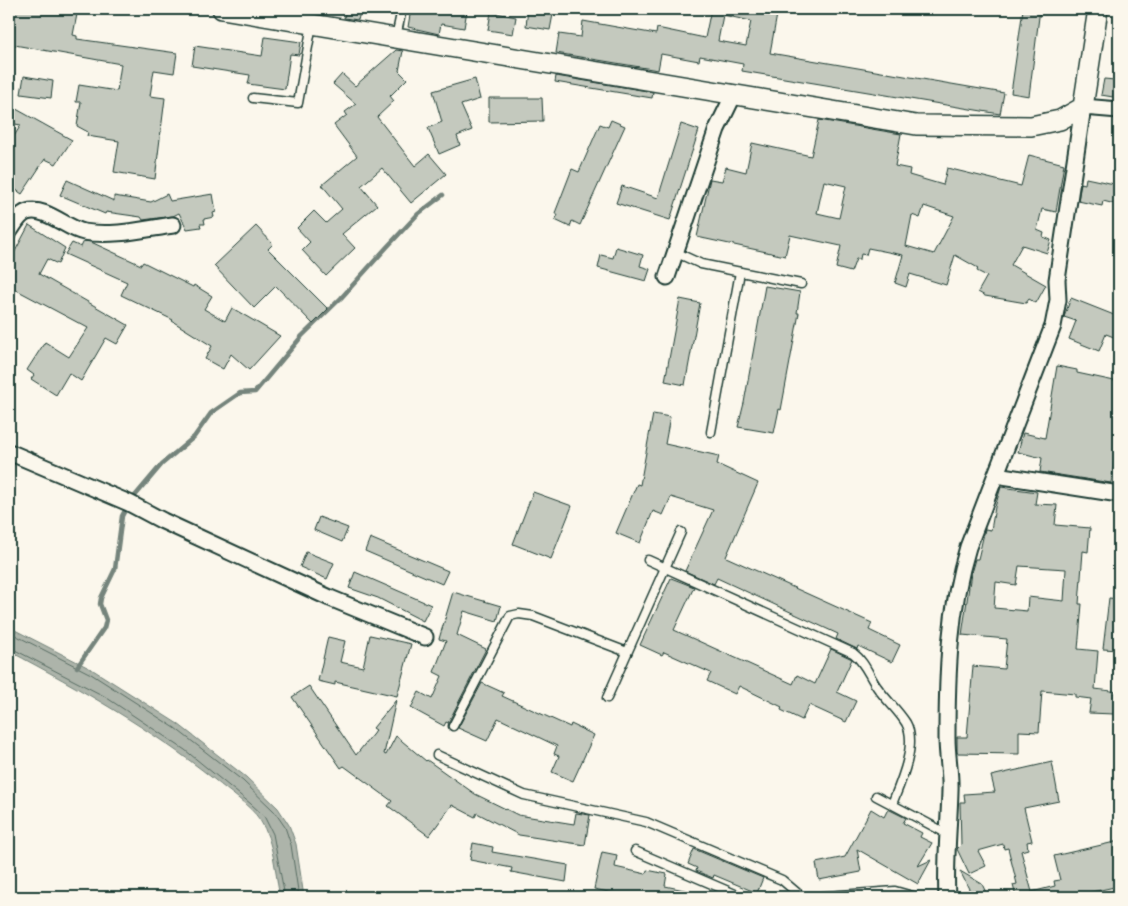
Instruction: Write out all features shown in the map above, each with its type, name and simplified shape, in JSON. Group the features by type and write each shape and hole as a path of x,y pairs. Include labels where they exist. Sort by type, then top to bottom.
{"street":[{"path":"222,9 916,125 1031,126 1060,120 1083,107 1119,110"},
{"path":"947,897 946,833 950,790 947,687 954,601 968,547 1054,326 1058,300 1057,280 1098,9"},
{"path":"667,277 717,129 734,94"},
{"path":"9,232 20,217 27,212 36,212 83,232 102,234 173,225"},
{"path":"9,452 107,493 330,598 425,637"},
{"path":"996,475 1119,494"}],"lane":[{"path":"395,39 402,9"},
{"path":"253,98 298,103 312,24"},
{"path":"675,252 701,264 801,284"},
{"path":"711,432 740,272"},
{"path":"607,698 681,532"},
{"path":"648,560 853,653 860,658 876,686 907,724 910,736 905,771 892,804"},
{"path":"453,726 510,616 518,614 533,616 628,652"},
{"path":"437,755 524,795 646,822 782,880 802,897"},
{"path":"876,796 946,833"},
{"path":"635,851 742,897"},
{"path":"813,897 895,890 916,897"},
{"path":"1111,897 1119,895"}],"water":[{"path":"9,627 93,670 178,724 246,777 278,808 289,825 296,844 304,897 280,897 268,838 265,828 256,814 191,761 141,727 63,680 9,651"}],"building":[{"path":"9,9 78,9 73,35 77,36 77,39 177,53 174,73 154,70 150,96 165,98 155,179 114,172 119,141 87,136 88,132 77,126 81,102 76,102 79,85 117,91 121,64 9,44"},
{"path":"346,9 361,9 358,20 344,18"},
{"path":"411,9 467,10 464,28 441,24 439,34 408,27"},
{"path":"528,9 554,9 550,30 526,26"},
{"path":"711,9 778,9 770,53 1004,93 1000,114 742,71 743,64 700,56 699,61 661,54 658,70 556,53 559,34 581,37 583,21 656,34 657,28 705,38","holes":["723,15 751,21 746,46 718,41"]},
{"path":"1023,9 1040,9 1029,96 1011,93"},
{"path":"491,12 516,17 513,34 488,30"},
{"path":"265,37 301,42 299,55 290,54 285,89 248,84 250,75 192,66 195,46 262,56"},
{"path":"396,50 403,51 399,71 407,79 390,96 394,101 377,117 415,166 429,154 446,174 411,203 382,168 361,186 377,205 342,234 355,248 326,276 302,250 310,242 297,228 314,211 326,223 342,209 322,185 357,156 334,125 347,115 345,112 356,104 333,84 342,74 355,86"},
{"path":"24,76 53,81 51,98 21,94"},
{"path":"556,76 653,92 652,98 555,82"},
{"path":"475,79 480,99 461,105 472,130 457,136 460,145 439,154 428,128 442,122 433,91"},
{"path":"1104,79 1115,80 1113,97 1101,95"},
{"path":"489,98 542,98 543,121 489,122"},
{"path":"9,105 72,140 56,164 45,159 22,194 9,185 9,144 21,125 9,123"},
{"path":"611,120 625,126 580,225 572,221 570,227 555,220 558,215 555,213 572,169 579,172 600,124 608,127"},
{"path":"819,120 901,134 895,166 910,169 909,175 943,185 947,168 1021,186 1029,155 1064,164 1056,212 1042,209 1037,230 1044,233 1043,237 1051,240 1047,253 1022,245 1011,265 1046,285 1036,303 1029,299 1026,303 985,296 978,292 987,276 977,271 978,268 955,255 946,285 910,274 906,287 895,283 903,255 868,248 866,255 861,254 860,259 856,259 851,272 836,268 841,246 790,235 785,256 697,237 710,179 722,181 726,167 746,172 752,143 811,156","holes":["824,181 846,186 839,218 817,213","924,206 954,216 934,254 906,246 912,215 920,218"]},
{"path":"681,124 699,130 670,220 616,203 622,186 658,198"},
{"path":"1086,178 1119,185 1119,205 1103,201 1102,206 1078,201 1081,183 1085,184"},
{"path":"67,180 114,201 114,196 151,202 167,194 170,201 213,194 216,212 213,213 214,217 204,219 205,224 200,224 201,227 187,229 179,213 173,216 143,220 141,217 106,212 105,214 60,195"},
{"path":"29,225 65,248 58,264 47,259 39,274 128,325 117,344 106,338 81,381 69,373 56,395 31,379 34,375 27,370 45,342 69,357 88,328 9,286 9,255 12,257"},
{"path":"256,226 273,244 268,249 328,309 313,324 276,286 254,308 214,266"},
{"path":"84,241 91,242 141,265 143,262 193,287 194,285 212,296 204,309 225,321 232,308 280,336 249,370 231,354 223,369 205,359 212,346 173,320 121,295 127,282 65,254 72,243 81,247"},
{"path":"616,247 643,255 640,266 650,269 646,281 598,268 601,255 613,258"},
{"path":"765,286 800,292 797,313 799,313 781,410 779,409 774,433 738,427"},
{"path":"1071,298 1119,317 1119,339 1106,334 1099,351 1069,339 1076,321 1064,317"},
{"path":"680,299 700,303 685,385 665,381"},
{"path":"1057,366 1077,370 1077,373 1119,382 1119,451 1116,451 1111,483 1040,472 1042,458 1018,452 1023,433 1045,438"},
{"path":"653,414 670,417 665,444 719,456 717,464 758,483 726,557 872,623 869,630 900,645 892,662 858,646 857,649 836,639 838,634 717,578 714,584 685,571 713,510 671,497 663,515 653,511 640,543 616,533 637,484 640,485"},
{"path":"1001,487 1037,492 1035,504 1057,505 1055,525 1090,528 1088,552 1083,551 1079,604 1082,604 1078,649 1098,651 1095,689 1119,692 1119,707 1115,707 1114,714 1089,713 1091,699 1075,697 1075,694 1042,691 1039,732 1019,731 1019,754 957,753 957,737 967,737 973,666 1004,669 1007,639 962,635 971,573 975,559 978,559 985,529 991,530","holes":["1019,566 1066,569 1064,601 1028,597 1027,611 994,608 996,582 1016,585"]},
{"path":"533,492 572,506 551,559 513,544"},
{"path":"319,517 348,528 342,542 314,530"},
{"path":"370,538 448,571 442,584 365,551"},
{"path":"306,552 334,563 327,579 300,567"},
{"path":"355,572 431,605 423,621 378,598 349,588"},
{"path":"671,578 694,587 674,630 793,684 797,675 815,684 831,649 852,659 837,692 856,701 846,722 809,705 802,720 781,710 782,707 739,686 735,694 707,681 711,673 664,652 662,655 640,645"},
{"path":"453,592 501,606 497,621 464,611 457,635 486,649 448,723 446,722 444,726 411,708 419,692 432,699 442,676 434,672 446,641 439,639"},
{"path":"1109,598 1119,599 1119,650 1103,649"},
{"path":"370,635 411,644 397,696 335,682 335,685 318,681 328,637 345,641 340,662 363,667"},
{"path":"482,683 504,693 502,696 570,727 571,724 594,735 573,781 552,772 559,756 554,754 557,746 498,718 487,741 458,728"},
{"path":"309,686 356,755 376,730 373,728 396,700 384,754 386,755 396,736 426,761 475,794 518,815 574,824 576,813 590,815 585,845 519,835 477,813 475,817 452,805 429,836 388,806 392,801 344,766 341,768 292,697"},
{"path":"1052,762 1059,801 1024,808 1032,841 1027,842 1028,849 1021,851 1032,892 1055,886 1054,881 1060,880 1054,856 1119,841 1119,886 1069,897 1016,897 1013,885 1017,884 1008,848 1004,849 1003,844 978,851 986,866 969,874 957,849 961,845 960,802 965,802 964,794 995,792 991,776"},
{"path":"871,809 884,817 888,809 906,818 903,823 922,833 920,837 932,843 918,866 931,860 918,884 857,849 861,872 819,880 816,863 845,857"},
{"path":"473,843 493,847 492,852 568,865 566,882 511,872 512,868 470,860"},
{"path":"694,849 763,878 757,893 714,875 713,878 696,871 697,868 688,864"},
{"path":"602,852 617,855 615,867 646,874 647,870 667,874 665,886 694,892 693,897 632,897 594,889"},
{"path":"960,871 982,884 988,897 973,897"}],"waterway":[{"path":"77,667 104,628 106,620 100,604 101,598 115,569 122,516 129,503 162,464 194,437 211,413 240,393 255,392 302,336 341,298 418,214 443,195"}]}
